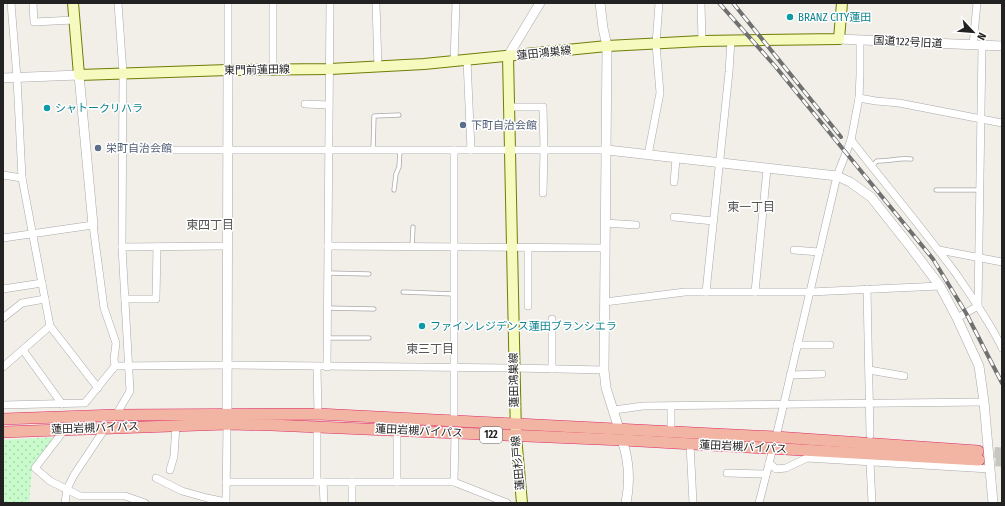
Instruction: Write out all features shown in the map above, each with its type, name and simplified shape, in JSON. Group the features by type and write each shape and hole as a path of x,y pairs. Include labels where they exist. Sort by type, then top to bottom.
{"highway":[{"name":"蓮田岩槻バイパス","path":"3,419 116,415 227,419 317,426 455,433 978,456 776,437 318,414 227,419 176,426 3,432"}],"main road":[{"path":"73,3 79,75"},
{"path":"839,39 842,3"},
{"name":"蓮田鴻巣線","path":"516,424 508,56 607,46 702,41 839,39"},
{"name":"東門前蓮田線","path":"79,75 228,70 330,70 508,56"},
{"name":"蓮田杉戸線","path":"516,424 522,503"}],"street":[{"path":"11,3 17,78 22,178 50,326 98,388"},
{"path":"33,3 34,22 74,20"},
{"path":"116,415 130,391 122,247 123,73 118,3"},
{"path":"156,478 182,491 226,502 228,3"},
{"path":"273,3 273,70"},
{"path":"327,367 330,3"},
{"path":"376,3 378,67"},
{"path":"454,61 456,3"},
{"path":"508,56 540,3"},
{"path":"600,3 607,46 604,370 606,388 619,429"},
{"path":"648,155 660,93 656,44 659,3"},
{"path":"701,3 702,41"},
{"path":"977,3 981,119 978,306"},
{"name":"国道122号旧道","path":"839,39 1002,46"},
{"path":"706,292 729,72 730,40"},
{"path":"776,437 782,405 837,176 851,140 859,98 860,40"},
{"path":"467,60 471,150"},
{"path":"3,78 79,75 93,225 104,308 116,344 114,359 115,366 85,403 3,405"},
{"path":"859,98 899,103 1002,123"},
{"path":"306,104 329,105"},
{"path":"509,107 543,107 544,193"},
{"path":"851,140 939,250 978,306 997,336 1002,348"},
{"path":"122,150 607,150 719,164 837,176 850,182 871,197 910,245 940,286 980,366 993,503"},
{"path":"454,150 454,421"},
{"path":"674,182 676,159"},
{"path":"755,292 768,169"},
{"path":"3,175 22,178"},
{"path":"674,217 713,221"},
{"path":"605,223 636,225"},
{"path":"3,238 93,225"},
{"path":"122,247 227,246"},
{"path":"328,246 605,248"},
{"path":"125,299 156,299 157,247"},
{"path":"528,248 528,306"},
{"path":"794,250 819,252"},
{"path":"939,250 1002,262"},
{"path":"3,289 42,283"},
{"path":"605,302 685,292 810,292 940,286"},
{"path":"867,289 870,435"},
{"path":"3,318 22,303 45,299"},
{"path":"957,318 978,306"},
{"path":"552,319 552,369"},
{"path":"3,367 50,326"},
{"path":"797,345 830,345"},
{"path":"23,350 62,404"},
{"path":"115,366 227,365 604,370"},
{"path":"317,367 318,414"},
{"path":"869,370 904,376"},
{"path":"790,375 822,374"},
{"path":"614,410 643,406 984,402"},
{"path":"671,406 671,432"},
{"path":"170,470 174,456 176,426"},
{"path":"317,426 320,482 324,503"},
{"path":"65,503 67,489 74,475 106,428"},
{"path":"66,429 35,468 50,481 80,496 125,496 145,503"},
{"path":"397,429 397,482"},
{"path":"454,482 455,433"},
{"path":"622,440 626,454 628,494 626,503"},
{"path":"690,444 693,503"},
{"path":"759,503 773,448"},
{"path":"769,463 776,469 786,468 807,458 989,469"},
{"path":"870,463 872,503"},
{"path":"727,473 766,474"},
{"path":"226,482 454,482 507,503"},
{"path":"352,482 352,503"}],"lane":[{"path":"373,150 374,116 399,115"},
{"path":"394,190 396,174 399,167 400,150"},
{"path":"872,166 877,161 890,161 896,158 910,159"},
{"path":"936,190 979,190"},
{"path":"412,247 413,227"},
{"path":"328,273 369,274"},
{"path":"403,292 454,294"},
{"path":"327,308 374,309"},
{"path":"327,338 369,338"}],"green space":[{"path":"57,437 32,470 29,503 3,503 3,440"}],"tunnel":[{"path":"978,451 1002,453"},
{"path":"979,460 1002,461"}],"railway":[{"path":"719,3 775,66 933,259 966,313 1002,383"},
{"path":"733,3 841,137"}],"place":[{"name":"BRANZ CITY蓮田","path":"790,17"},
{"name":"シャトークリハラ","path":"47,108"},
{"name":"下町自治会館","path":"463,125"},
{"name":"栄町自治会館","path":"98,148"},
{"name":"ファインレジデンス蓮田ブランシエラ","path":"422,326"}],"district":[{"name":"東一丁目","path":"751,207"},
{"name":"東四丁目","path":"210,225"},
{"name":"東三丁目","path":"430,349"}]}
